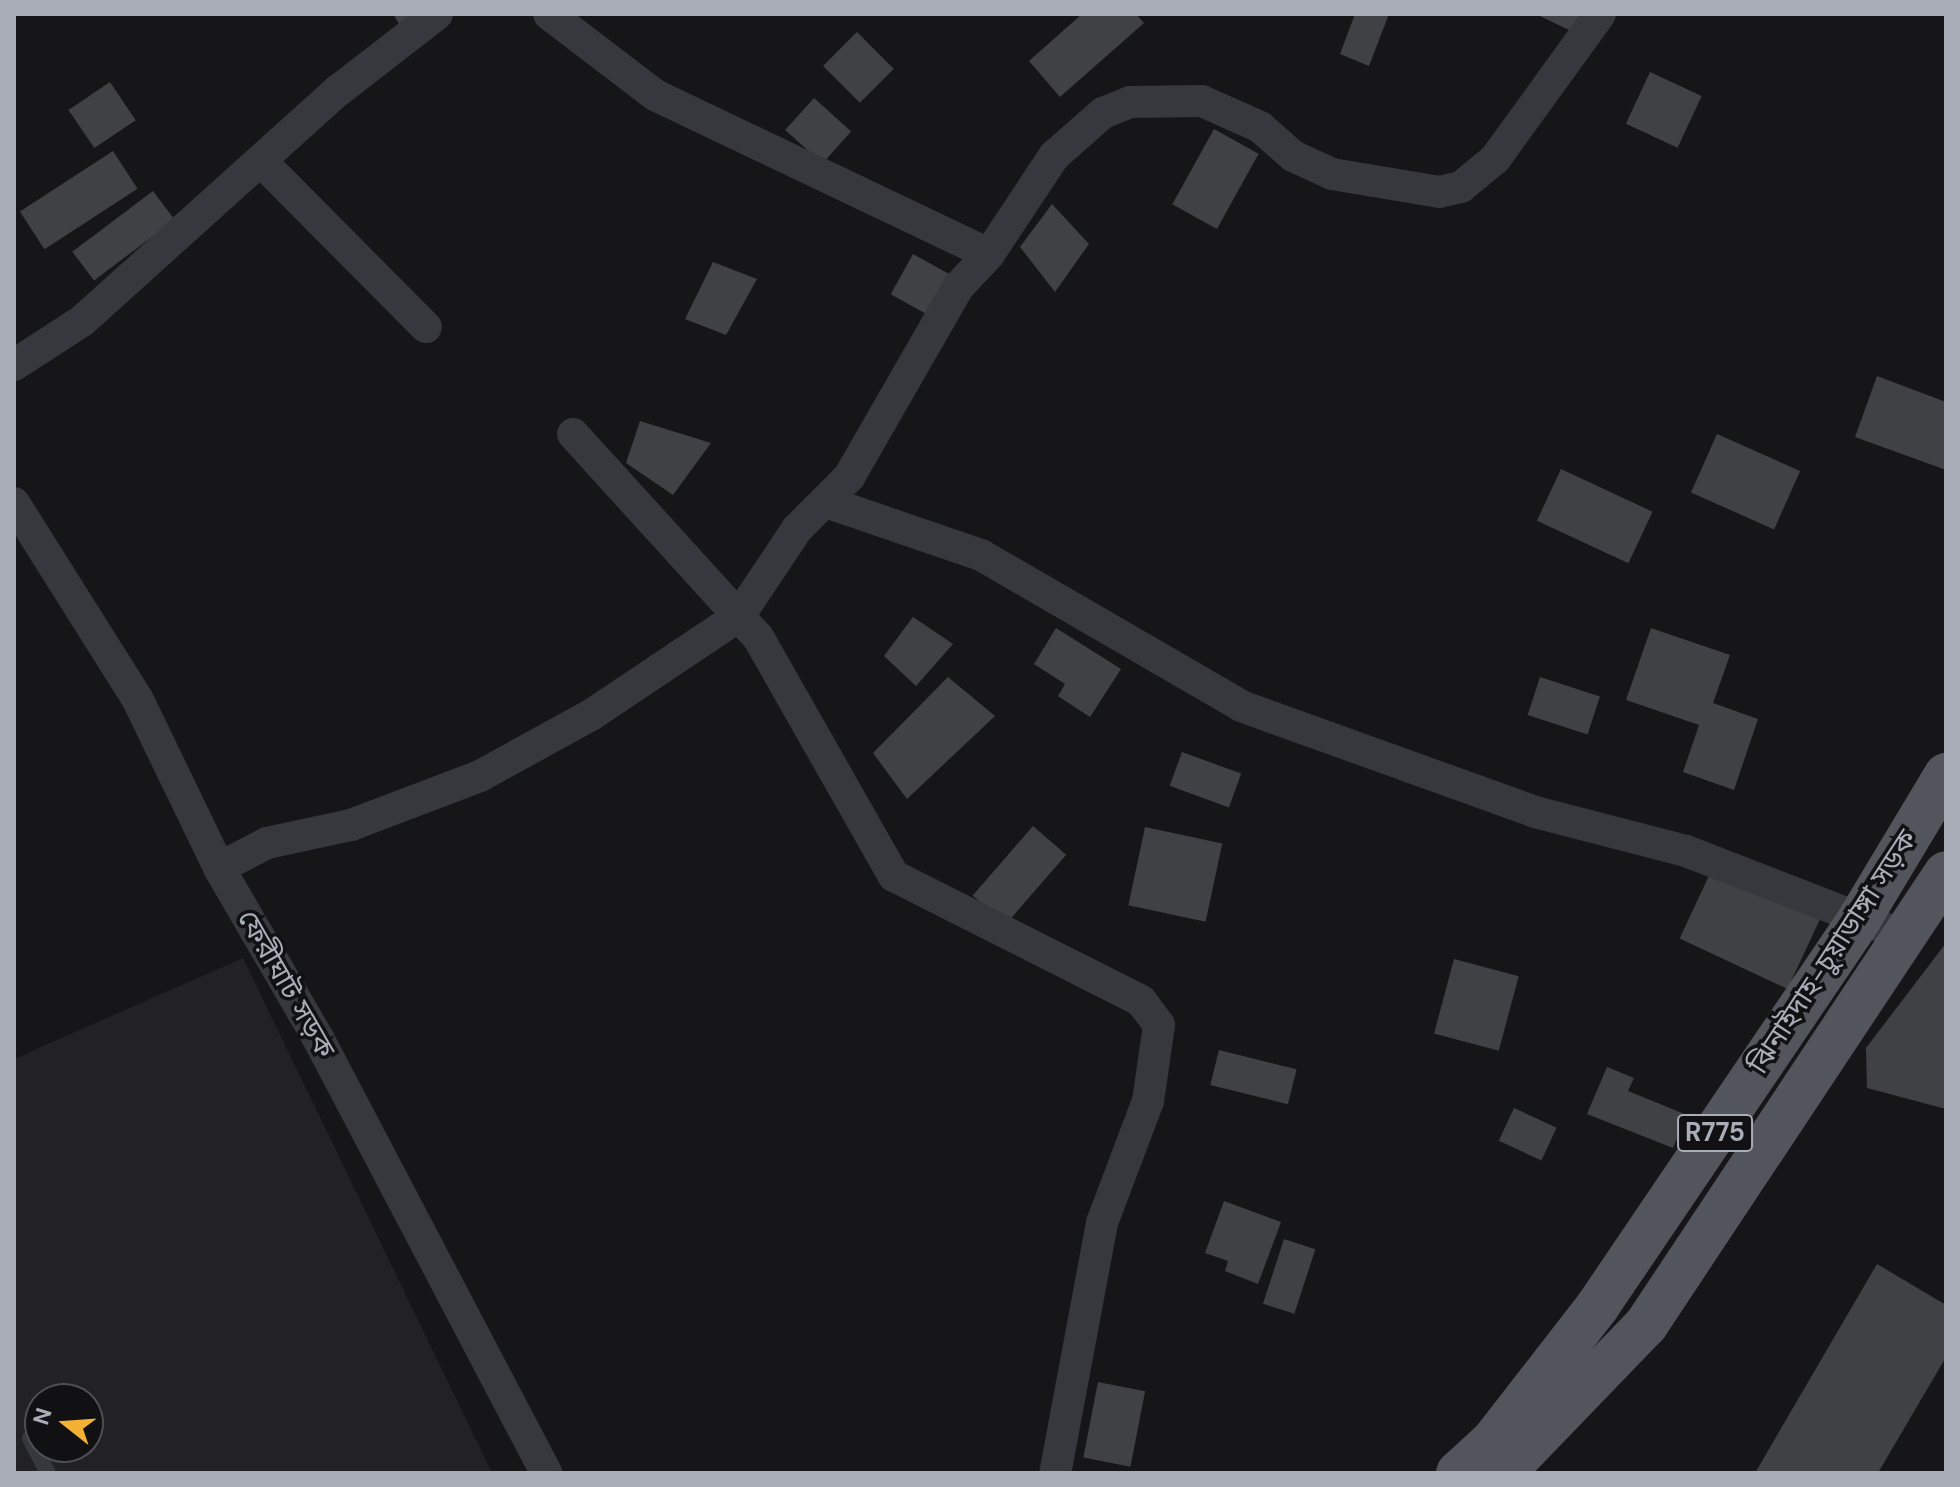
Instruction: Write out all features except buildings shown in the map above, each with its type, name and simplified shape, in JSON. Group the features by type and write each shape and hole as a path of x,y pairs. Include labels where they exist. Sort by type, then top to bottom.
{"main road":[{"name":"ঝিনাইদাহ-চুয়াডাঙ্গা সড়ক","path":"1458,1473 1493,1441 1597,1307 1860,918 1946,775"},
{"name":"ঝিনাইদাহ-চুয়াডাঙ্গা সড়ক","path":"1503,1473 1646,1325 1944,879"}],"street":[{"path":"14,365 82,321 261,161 437,14"},
{"path":"549,14 655,95 989,254"},
{"path":"219,868 267,843 351,825 480,776 591,715 739,616 797,529 829,503 881,427 927,333 989,254 1075,132 1130,102 1202,101 1224,109 1332,174 1439,192 1461,187 1536,109 1600,14"},
{"path":"261,161 426,327"},
{"path":"573,434 758,637 894,876 1141,1001 1159,1025 1148,1101 1102,1223 1055,1473"},
{"name":"ফেরীঘাট সড়ক","path":"14,503 137,698 219,868 318,1038 546,1473"},
{"path":"829,503 981,555 1241,706 1535,812 1686,851 1908,937"}],"shaded area":[{"path":"243,958 492,1473 14,1473 14,1059"}]}
